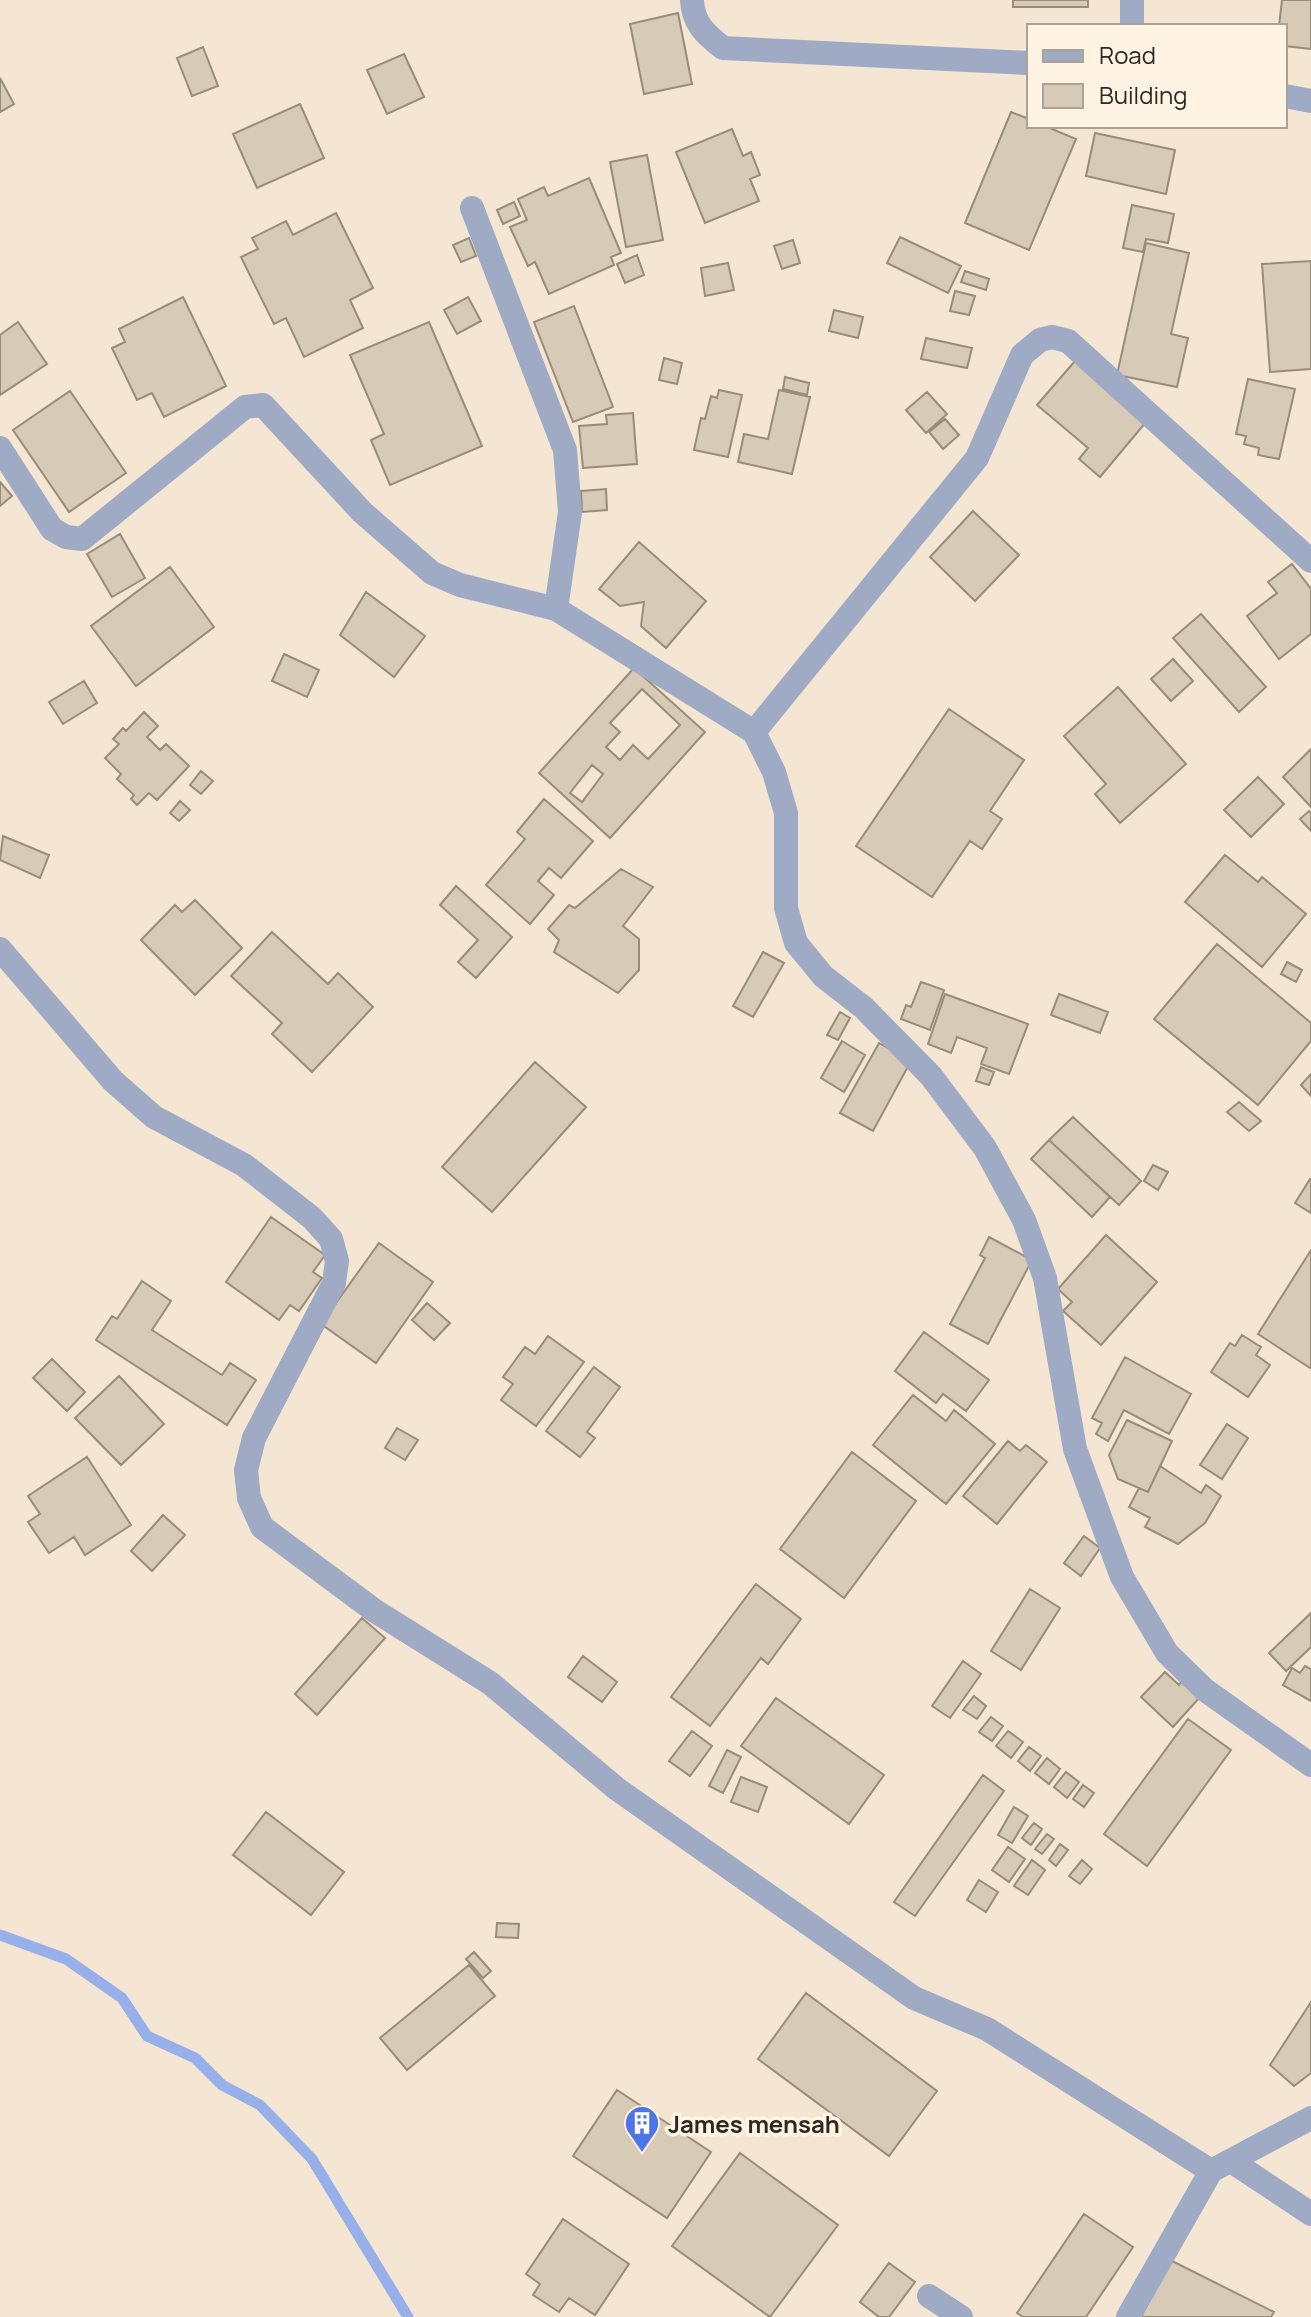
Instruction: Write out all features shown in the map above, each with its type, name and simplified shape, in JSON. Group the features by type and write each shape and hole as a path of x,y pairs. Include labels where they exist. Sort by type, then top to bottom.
{"street":[{"path":"692,0 693,15 705,33 723,48 1027,63"},
{"path":"1132,0 1132,24"},
{"path":"1287,96 1311,101"},
{"path":"472,208 565,450 570,512 556,609"},
{"path":"754,732 977,458 1022,355 1040,340 1052,337 1068,341 1311,561"},
{"path":"0,448 52,529 66,537 82,539 245,407 263,405 362,512 432,573 460,585 556,609 754,732 774,772 786,813 786,908 796,943 823,976 864,1008 931,1076 985,1148 1024,1220 1045,1278 1075,1449 1122,1577 1167,1653 1205,1690 1311,1765"},
{"path":"0,949 113,1081 154,1117 244,1165 312,1218 331,1239 337,1261 334,1283 254,1438 246,1470 249,1498 262,1527 375,1611 490,1683 617,1789 901,1989 987,2029 1221,2166 1311,2214"},
{"path":"1128,2317 1221,2166 1311,2118"},
{"path":"929,2296 961,2317"}],"building":[{"path":"1013,0 1088,0 1088,7 1013,7"},
{"path":"1282,0 1311,0 1311,49 1287,46 1287,24 1279,24"},
{"path":"678,13 692,84 644,94 630,24"},
{"path":"203,47 218,86 192,96 177,58"},
{"path":"404,54 424,97 387,114 367,70"},
{"path":"0,78 14,104 0,112"},
{"path":"300,104 324,158 257,188 233,134"},
{"path":"1011,112 1027,118 1027,128 1050,128 1076,139 1029,250 965,223"},
{"path":"732,129 743,156 751,152 760,175 750,179 759,201 705,223 676,152"},
{"path":"1095,133 1175,150 1166,194 1086,176"},
{"path":"647,155 663,240 626,247 610,162"},
{"path":"589,178 621,253 611,257 614,265 549,294 535,262 528,266 510,227 527,220 518,199 544,187 548,196"},
{"path":"514,202 520,216 503,224 497,210"},
{"path":"1132,205 1174,214 1168,243 1146,239 1143,252 1123,248"},
{"path":"336,213 373,288 350,300 363,328 304,357 286,318 274,324 241,257 258,249 252,238 286,221 293,235"},
{"path":"900,237 961,266 948,293 887,263"},
{"path":"469,238 476,256 461,262 453,245"},
{"path":"793,240 800,263 782,269 774,246"},
{"path":"1146,243 1189,253 1171,334 1188,338 1177,387 1117,375"},
{"path":"637,255 644,275 625,283 617,264"},
{"path":"1311,261 1311,369 1270,372 1262,264"},
{"path":"728,263 734,290 705,296 701,268"},
{"path":"965,271 989,279 986,290 961,282"},
{"path":"955,291 975,296 969,315 950,311"},
{"path":"183,297 226,386 164,417 152,393 137,400 112,348 125,342 119,329"},
{"path":"468,297 481,321 457,334 444,310"},
{"path":"574,306 613,407 573,422 534,322"},
{"path":"834,310 863,317 858,338 829,331"},
{"path":"18,322 47,364 0,395 0,335"},
{"path":"429,322 482,446 390,485 371,440 384,434 350,355"},
{"path":"926,338 972,348 967,368 921,359"},
{"path":"664,358 682,363 677,384 659,380"},
{"path":"1075,361 1146,422 1100,477 1079,459 1088,448 1037,405"},
{"path":"785,377 809,383 807,395 783,389"},
{"path":"1248,379 1295,389 1279,459 1258,455 1259,448 1244,444 1246,436 1236,434"},
{"path":"719,390 742,395 728,457 694,450 701,418 705,419 711,396 717,398"},
{"path":"779,390 810,397 792,474 738,462 744,434 768,439"},
{"path":"70,391 126,473 69,512 13,430"},
{"path":"927,392 947,414 926,433 906,410"},
{"path":"633,413 637,464 583,468 579,426 607,424 606,415"},
{"path":"945,419 959,435 943,449 929,432"},
{"path":"0,482 12,496 0,506"},
{"path":"606,489 607,510 582,512 581,491"},
{"path":"973,511 1019,555 975,601 930,557"},
{"path":"120,534 145,578 112,597 87,554"},
{"path":"639,542 706,601 666,648 641,626 644,602 620,606 599,589"},
{"path":"1292,564 1311,589 1311,634 1279,659 1247,616 1277,593 1268,582"},
{"path":"170,567 214,627 136,686 91,626"},
{"path":"366,592 425,636 394,677 340,635"},
{"path":"1201,614 1266,687 1239,712 1173,638"},
{"path":"284,654 319,670 307,697 272,681"},
{"path":"1173,659 1193,681 1171,701 1151,679"},
{"path":"634,668 705,732 610,838 539,773","holes":["642,689 680,725 648,759 633,745 620,760 606,747 620,732 610,723","592,765 603,774 582,802 570,793"]},
{"path":"84,681 97,703 63,724 49,702"},
{"path":"1118,687 1186,764 1120,823 1095,794 1106,784 1064,736"},
{"path":"949,709 1024,760 990,811 1002,819 982,849 970,841 932,897 856,846"},
{"path":"144,712 158,726 147,737 160,750 166,744 189,766 157,800 149,793 137,805 131,799 134,795 117,779 121,774 105,758 119,744 113,739 123,728 126,731"},
{"path":"1311,749 1311,807 1283,777"},
{"path":"201,771 213,781 201,794 190,785"},
{"path":"1258,777 1284,804 1251,837 1224,810"},
{"path":"544,799 593,841 561,878 549,868 538,881 554,895 530,924 486,885 525,839 517,832"},
{"path":"180,801 190,810 179,821 170,813"},
{"path":"1309,811 1311,813 1311,831 1300,819"},
{"path":"3,836 49,855 40,878 0,860"},
{"path":"1225,855 1258,882 1262,877 1306,914 1262,967 1185,902"},
{"path":"621,869 653,887 623,926 639,939 639,970 618,993 554,952 559,940 548,929 569,905 575,908"},
{"path":"456,886 512,937 476,978 458,962 478,940 440,905"},
{"path":"195,900 242,948 195,995 141,940 175,905 182,912"},
{"path":"272,932 328,984 338,973 373,1007 312,1072 272,1034 282,1023 231,976"},
{"path":"1217,944 1311,1023 1311,1041 1258,1105 1154,1019"},
{"path":"763,952 784,963 753,1017 733,1006"},
{"path":"1287,962 1302,970 1296,982 1281,974"},
{"path":"921,982 944,990 930,1030 901,1019 906,1005 911,1007"},
{"path":"945,994 1028,1024 1009,1074 981,1064 987,1048 957,1037 951,1053 928,1044"},
{"path":"1059,994 1108,1012 1100,1033 1051,1015"},
{"path":"840,1012 850,1018 838,1040 827,1035"},
{"path":"842,1041 865,1055 844,1092 821,1078"},
{"path":"879,1043 911,1061 873,1131 840,1113"},
{"path":"535,1062 586,1107 492,1212 442,1167"},
{"path":"981,1067 994,1072 989,1085 976,1081"},
{"path":"1311,1074 1311,1096 1301,1085"},
{"path":"1239,1102 1261,1121 1249,1131 1227,1112"},
{"path":"1073,1117 1141,1181 1119,1205 1049,1140"},
{"path":"1049,1140 1110,1197 1092,1217 1031,1159"},
{"path":"1153,1165 1168,1172 1158,1190 1144,1181"},
{"path":"1311,1180 1311,1213 1295,1203"},
{"path":"271,1217 325,1255 313,1272 322,1278 299,1311 290,1305 279,1320 226,1282"},
{"path":"1106,1235 1157,1282 1101,1345 1063,1311 1072,1302 1058,1289"},
{"path":"989,1237 1032,1260 988,1344 950,1324 985,1258 980,1255"},
{"path":"379,1243 433,1282 376,1363 321,1324"},
{"path":"1311,1250 1311,1367 1310,1368 1258,1334"},
{"path":"142,1281 171,1301 152,1330 222,1375 230,1363 256,1380 227,1425 96,1340 112,1316 117,1319"},
{"path":"427,1303 450,1323 434,1340 412,1320"},
{"path":"924,1332 989,1380 966,1411 943,1394 936,1403 895,1371"},
{"path":"1242,1335 1261,1347 1256,1355 1270,1365 1248,1397 1211,1372 1230,1343 1235,1346"},
{"path":"548,1336 584,1362 536,1426 501,1400 513,1384 503,1377 525,1347 535,1354"},
{"path":"1125,1357 1191,1394 1169,1434 1124,1410 1108,1441 1096,1434 1102,1423 1092,1418"},
{"path":"52,1359 85,1392 67,1411 33,1378"},
{"path":"594,1367 620,1387 587,1432 595,1438 580,1457 546,1431"},
{"path":"119,1376 164,1424 121,1465 75,1418"},
{"path":"913,1395 946,1421 954,1410 995,1444 946,1504 873,1445"},
{"path":"1127,1420 1172,1441 1148,1492 1118,1479 1109,1455"},
{"path":"1227,1424 1248,1438 1222,1479 1200,1465"},
{"path":"397,1428 418,1440 405,1460 385,1448"},
{"path":"1008,1441 1020,1451 1026,1445 1047,1462 997,1524 963,1496"},
{"path":"852,1452 916,1501 844,1598 780,1549"},
{"path":"87,1457 131,1525 85,1555 74,1537 49,1553 28,1522 40,1514 28,1496"},
{"path":"1160,1466 1201,1493 1206,1485 1221,1496 1205,1523 1178,1544 1145,1527 1150,1518 1129,1507 1139,1488 1148,1492"},
{"path":"163,1515 185,1535 152,1571 131,1551"},
{"path":"1084,1536 1100,1548 1081,1576 1064,1563"},
{"path":"756,1584 801,1619 768,1664 761,1658 710,1726 671,1697"},
{"path":"1030,1589 1060,1608 1021,1670 991,1651"},
{"path":"1311,1613 1311,1647 1286,1671 1269,1653"},
{"path":"362,1618 385,1638 317,1715 295,1694"},
{"path":"583,1656 617,1682 602,1702 568,1677"},
{"path":"963,1661 981,1674 950,1718 932,1706"},
{"path":"1305,1666 1311,1669 1311,1701 1283,1685 1292,1668 1300,1673"},
{"path":"1165,1672 1179,1685 1183,1680 1200,1697 1173,1727 1141,1697"},
{"path":"974,1696 986,1706 977,1719 963,1710"},
{"path":"776,1698 884,1775 849,1824 741,1746"},
{"path":"991,1717 1003,1726 992,1741 979,1732"},
{"path":"1188,1719 1231,1750 1147,1866 1104,1834"},
{"path":"692,1731 712,1746 690,1776 669,1761"},
{"path":"1008,1731 1023,1742 1011,1758 996,1746"},
{"path":"1029,1747 1041,1756 1030,1771 1018,1761"},
{"path":"727,1750 741,1757 723,1793 709,1786"},
{"path":"1047,1758 1060,1769 1049,1784 1035,1773"},
{"path":"1066,1772 1079,1782 1067,1798 1054,1787"},
{"path":"983,1775 1004,1791 915,1916 894,1902"},
{"path":"741,1777 767,1787 758,1812 731,1802"},
{"path":"1083,1785 1094,1793 1084,1807 1073,1799"},
{"path":"1014,1807 1028,1816 1012,1843 998,1835"},
{"path":"266,1812 344,1872 311,1915 233,1855"},
{"path":"1034,1823 1042,1829 1031,1845 1022,1838"},
{"path":"1047,1834 1054,1839 1042,1854 1035,1849"},
{"path":"1060,1844 1068,1850 1056,1866 1049,1860"},
{"path":"1008,1847 1025,1859 1009,1882 992,1870"},
{"path":"1032,1860 1045,1870 1028,1895 1014,1886"},
{"path":"1082,1860 1092,1869 1080,1884 1069,1876"},
{"path":"979,1880 998,1892 986,1912 967,1900"},
{"path":"497,1923 519,1924 518,1938 496,1937"},
{"path":"474,1952 491,1971 483,1978 466,1959"},
{"path":"469,1965 495,1996 407,2070 380,2038"},
{"path":"806,1993 937,2091 889,2156 758,2059"},
{"path":"1311,2002 1311,2073 1294,2086 1270,2065"},
{"name":"James mensah","path":"617,2090 711,2152 667,2218 573,2156"},
{"path":"740,2153 838,2225 770,2317 672,2246"},
{"path":"1084,2214 1133,2247 1086,2317 1023,2317 1017,2313"},
{"path":"563,2219 629,2264 595,2315 569,2298 559,2312 533,2295 540,2284 526,2274"},
{"path":"1170,2260 1274,2312 1271,2317 1141,2317"},
{"path":"889,2263 915,2282 889,2317 879,2317 860,2302"}],"waterway":[{"path":"0,1935 66,1959 122,1998 147,2036 195,2058 222,2085 260,2105 312,2159 408,2317"}],"place":[{"name":"James mensah","path":"642,2154"}]}
